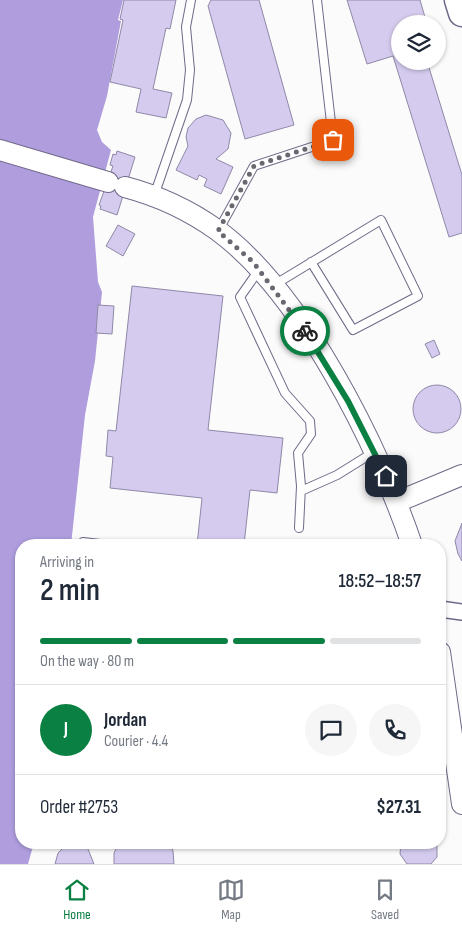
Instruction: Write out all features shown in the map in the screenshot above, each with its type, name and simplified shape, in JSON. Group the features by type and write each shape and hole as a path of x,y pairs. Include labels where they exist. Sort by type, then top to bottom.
{"highway":[{"path":"458,0 462,13"}],"main road":[{"path":"0,150 132,189 187,211 218,231 259,270 320,353 374,452 397,502 410,539"},
{"path":"397,502 462,476"},
{"path":"446,684 458,749 462,804"}],"street":[{"path":"446,610 462,612"}],"lane":[{"path":"132,189 187,100 190,70 186,27 191,0"},
{"path":"218,231 254,166 333,140 317,0"},
{"path":"272,286 311,262 381,220 418,296 353,330 311,262"},
{"path":"259,270 240,297 285,393 310,421 311,434 298,453 301,491 299,528"},
{"path":"301,491 337,475 374,452"}],"shaded area":[{"path":"0,0 123,0 118,20 121,21 107,96 97,130 102,142 111,150 93,217 98,282 102,292 95,361 85,415 72,539 15,539 15,849 32,849 28,864 0,864"}],"building":[{"path":"124,0 176,0 170,29 166,28 153,89 172,93 166,118 136,112 141,89 110,82 123,20 120,19"},
{"path":"211,0 259,0 294,125 245,139 208,6"},
{"path":"347,0 420,0 424,15 391,15 391,57 367,64"},
{"path":"397,70 430,70 462,175 462,233 449,237"},
{"path":"206,115 223,120 231,133 228,149 216,159 233,167 221,194 204,186 207,179 199,175 197,180 176,170 188,146 186,137 188,128 196,119"},
{"path":"117,151 135,157 117,215 100,209 101,206 99,205 113,166 110,165 113,154 116,155"},
{"path":"118,225 135,234 123,256 106,246"},
{"path":"132,286 223,296 208,430 283,438 277,493 250,490 245,539 198,539 202,498 110,488 113,457 106,456 108,430 116,431"},
{"path":"98,305 114,306 112,334 96,333"},
{"path":"434,340 440,354 432,358 425,344"},
{"path":"437,385 446,387 454,392 459,400 461,409 459,418 454,426 446,431 437,433 428,431 420,426 415,418 413,409 415,400 420,392 428,387"},
{"path":"462,523 462,561 455,541"},
{"path":"62,849 88,849 94,864 55,864 58,853"},
{"path":"116,849 172,849 174,864 114,864"},
{"path":"400,849 437,849 437,857 431,864 407,864 400,854"}],"way so far":[{"path":"305,331 253,262 218,231 254,166 333,140"}],"route":[{"path":"305,331 364,429 386,476"}]}
